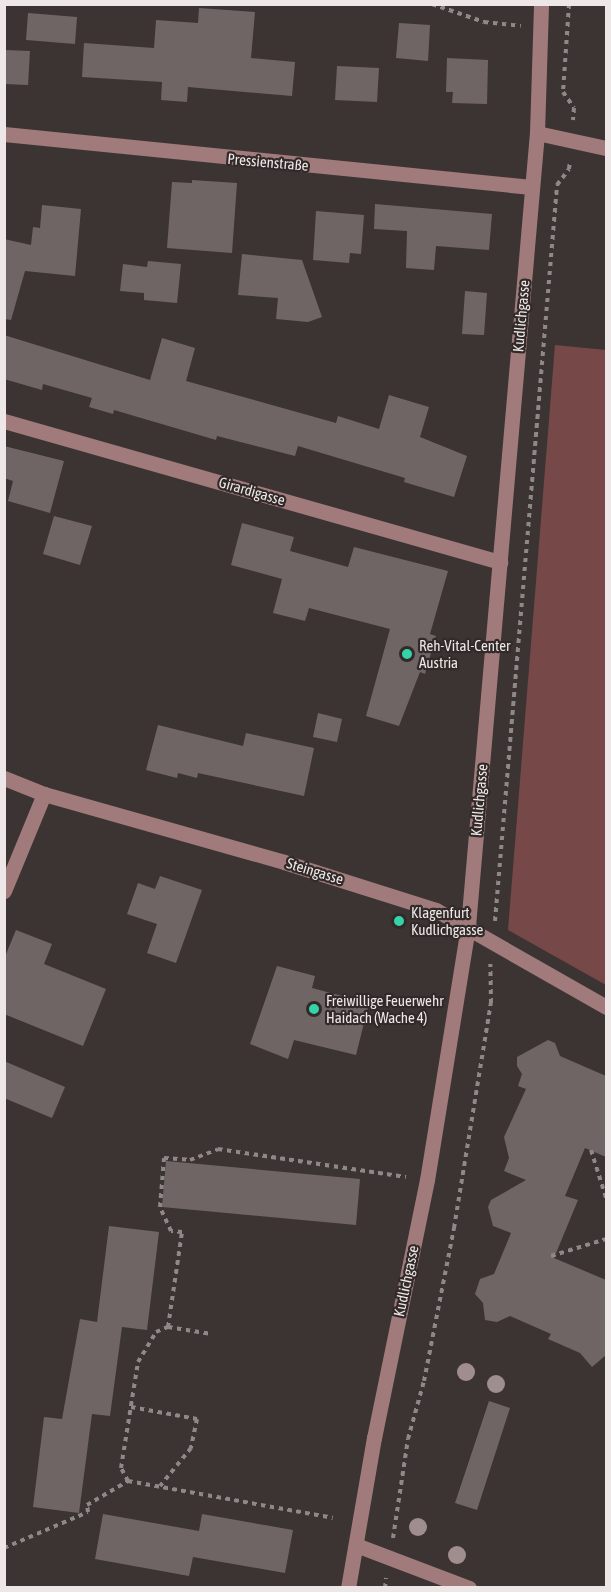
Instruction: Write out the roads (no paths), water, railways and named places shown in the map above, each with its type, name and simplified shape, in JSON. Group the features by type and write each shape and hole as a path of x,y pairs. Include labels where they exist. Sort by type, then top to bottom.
{"street":[{"name":"Kudlichgasse","path":"348,1587 427,1180 468,926 537,133 541,4"},
{"path":"537,133 606,148"},
{"name":"Pressienstraße","path":"4,134 531,187"},
{"name":"Girardigasse","path":"4,421 500,562"},
{"name":"Steingasse","path":"4,778 44,794 332,876 436,910 468,926 606,1007"},
{"path":"4,891 44,794"},
{"path":"356,1545 469,1587"}],"place":[{"name":"Reh-Vital-Center Austria","path":"407,654"},
{"name":"Klagenfurt Kudlichgasse","path":"399,921"},
{"name":"Freiwillige Feuerwehr Haidach (Wache 4)","path":"314,1009"}]}
